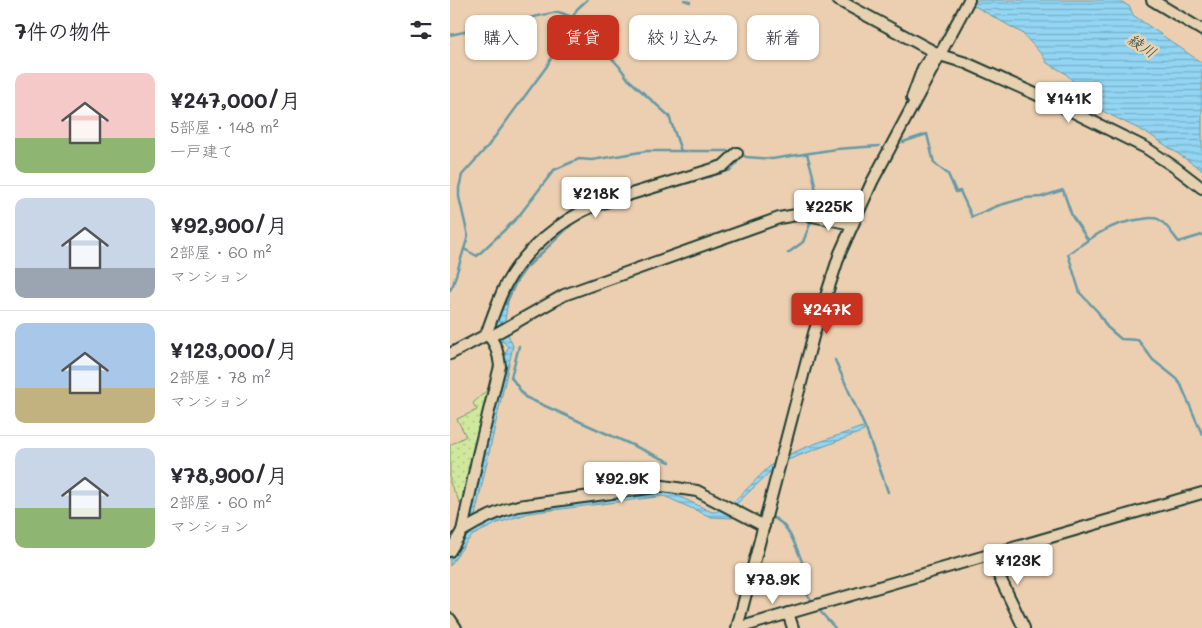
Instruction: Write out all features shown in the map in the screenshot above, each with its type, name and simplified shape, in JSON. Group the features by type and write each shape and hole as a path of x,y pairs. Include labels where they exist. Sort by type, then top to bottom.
{"street":[{"path":"838,0 939,52 1019,87 1146,148 1202,188"},
{"path":"738,628 814,333 840,253 851,225 939,52 969,0"},
{"path":"1152,0 1202,30"},
{"path":"450,551 463,530 478,455 500,366 500,358 490,336 499,299 516,270 544,238 576,214 595,205 723,166 737,153"},
{"path":"450,354 507,328 564,296 779,218 802,214 847,222 851,225"},
{"path":"463,530 501,510 518,506 663,486 697,491 764,526"},
{"path":"738,628 1202,493"},
{"path":"989,555 1024,628"},
{"path":"788,613 793,628"},
{"path":"450,619 456,628"}],"green space":[{"path":"491,387 462,507 450,483 450,445 466,436 457,419 477,410 473,403"}],"water":[{"name":"綾川","path":"964,0 1119,0 1130,7 1133,15 1202,63 1202,170 1149,134 1082,101 1083,91 1065,73 1047,63 1022,33"},
{"path":"505,302 508,302 504,325 513,346 472,529 514,510 660,491 672,493 712,512 719,511 734,501 777,461 813,444 862,427 864,431 785,461 773,469 728,512 729,515 733,515 733,518 711,517 664,496 529,513 498,523 473,535 450,566 450,556 463,537 471,510 508,347 504,342 498,341 494,329"}],"waterway":[{"path":"450,290 468,236 459,197 462,175 488,146 547,66 577,9 587,0"},
{"path":"684,0 690,2"},
{"path":"450,35 557,12 573,18 619,66 628,79 669,116 681,151"},
{"path":"903,142 927,134 934,163 948,174 956,192 960,191 972,217 997,206 1025,198 1041,197 1063,190 1072,216 1088,240"},
{"path":"743,155 746,157 772,159 836,149 879,146"},
{"path":"464,249 477,256 518,217 554,170 579,159 592,160 647,151 734,151"},
{"path":"587,215 620,203 731,170 743,154"},
{"path":"807,154 816,191 814,214"},
{"path":"1202,235 1179,242 1161,221 1155,218 1147,218 1131,221 1102,231 1068,254 1080,293 1098,312 1107,327 1121,339 1138,340 1153,360 1176,378 1181,385 1202,434"},
{"path":"788,253 803,242 812,219"},
{"path":"506,304 516,282 526,268 575,221"},
{"path":"519,346 511,377 525,397 670,462"},
{"path":"835,360 867,432 888,492"},
{"path":"771,517 784,525 797,548 806,572 804,588 806,594 813,602"},
{"path":"450,540 459,525"},
{"path":"818,609 835,628"}]}
